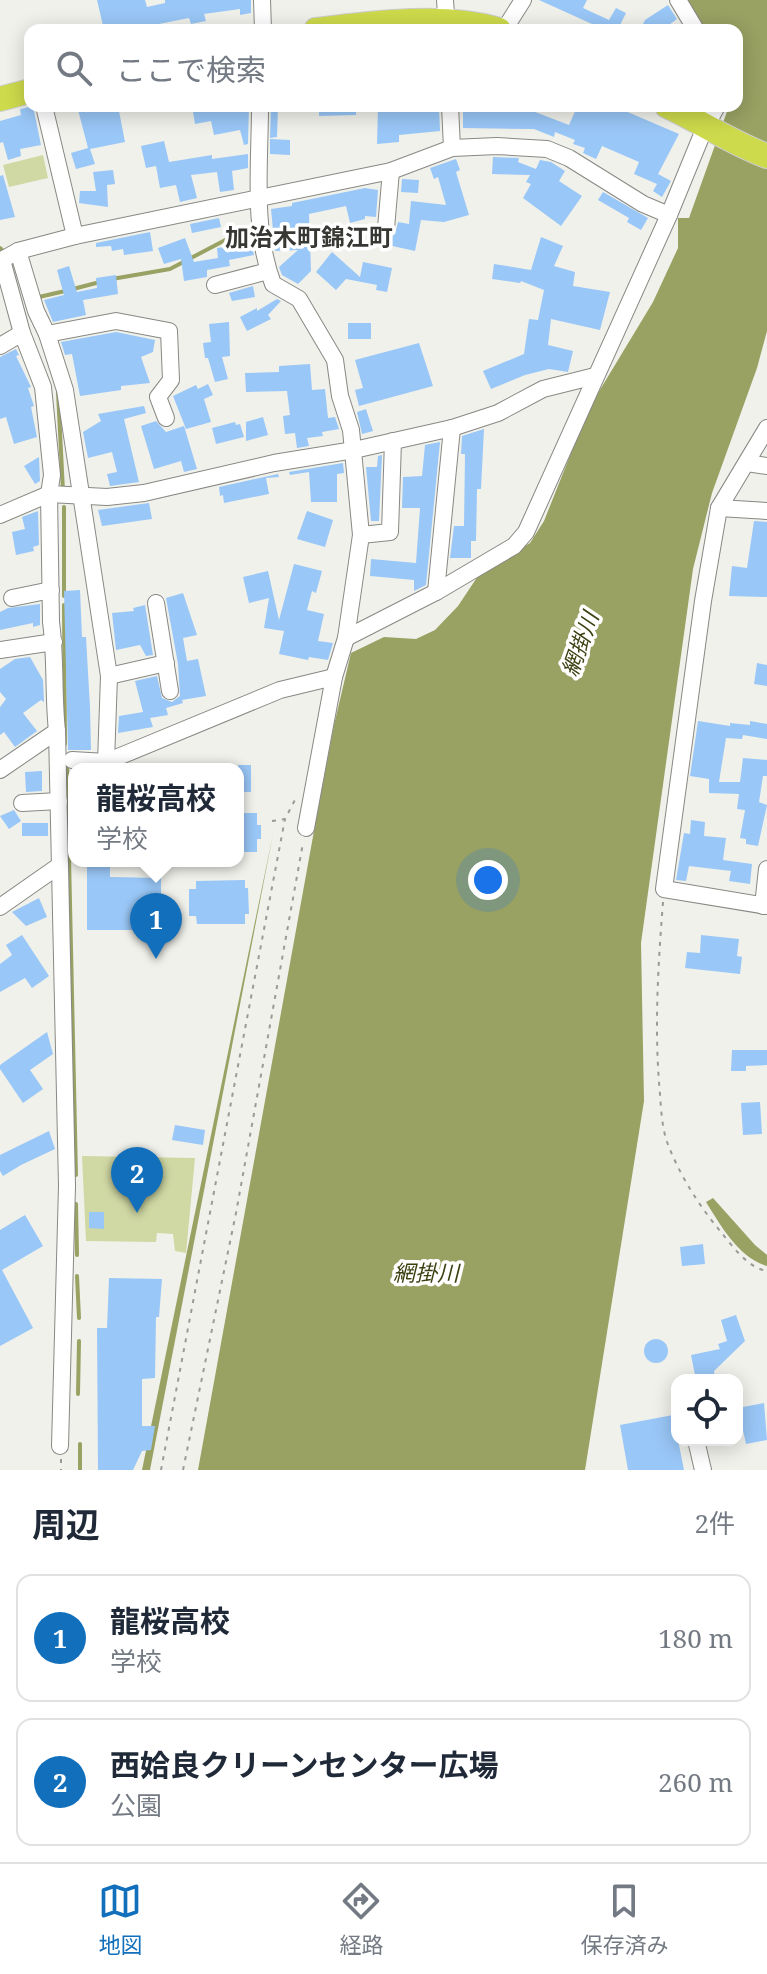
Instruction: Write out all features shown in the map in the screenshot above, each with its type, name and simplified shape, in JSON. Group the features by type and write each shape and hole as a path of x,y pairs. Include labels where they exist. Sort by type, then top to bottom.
{"highway":[{"path":"376,24 446,17 479,24"},
{"path":"0,99 24,93"},
{"path":"686,112 712,120 767,156"}],"street":[{"path":"262,0 263,24"},
{"path":"505,24 523,0"},
{"path":"678,0 692,24"},
{"path":"45,112 75,236"},
{"path":"260,112 260,227 268,271 273,284 299,299 335,360 340,396 354,450 361,535 346,638 334,677 306,828"},
{"path":"450,112 452,148"},
{"path":"346,638 436,592 514,546 526,532 712,120"},
{"path":"60,1446 75,1190 57,731 53,697 49,494 52,475 43,387 22,333 1,260 18,251 75,236 391,171 452,148 497,146 547,149 569,158 643,204 669,215"},
{"path":"386,228 391,171"},
{"path":"18,251 65,390 109,676 106,762"},
{"path":"215,285 268,271"},
{"path":"47,334 116,321 169,331 171,380 158,397 166,418"},
{"path":"0,346 22,333"},
{"path":"0,515 49,494 107,497 144,493 274,463 354,450 452,428 498,413 543,389 595,376"},
{"path":"436,592 452,428"},
{"path":"767,428 719,508 703,601 664,889 765,906 767,869"},
{"path":"361,535 390,532 393,441"},
{"path":"747,463 767,466"},
{"path":"719,508 767,511"},
{"path":"12,598 51,590"},
{"path":"156,603 170,691"},
{"path":"0,650 54,642"},
{"path":"109,676 166,663"},
{"path":"72,760 106,762 280,690 334,677"},
{"path":"0,770 57,731"},
{"path":"22,803 59,801"},
{"path":"0,907 60,865"},
{"path":"697,1446 703,1470"}],"path":[{"path":"161,1470 285,819"},
{"path":"183,1470 236,1213 306,828"},
{"path":"664,889 657,990 658,1076 667,1141 687,1183 712,1221 749,1262 767,1271"}],"shaded area":[{"path":"43,155 48,178 9,187 3,165"},
{"path":"82,1156 195,1158 186,1253 175,1251 173,1234 157,1233 156,1242 86,1241"}],"water":[{"name":"網掛川","path":"687,0 767,0 767,331 757,368 712,493 693,569 641,943 644,1101 585,1470 198,1470 314,831 351,653 384,637 416,639 435,630 458,606 480,573 530,543 544,521 589,408 653,302 678,248 678,218 689,218 727,112 743,112 743,24 702,24"},
{"path":"273,834 150,1470 142,1470"},
{"path":"713,1198 767,1255 767,1266 739,1249 706,1202"}],"building":[{"path":"97,0 145,0 147,7 165,3 165,0 251,0 251,13 240,15 240,9 204,14 206,21 191,24 189,18 159,24 103,24"},
{"path":"539,0 587,0 583,8 609,20 616,8 626,13 620,24 592,24"},
{"path":"668,5 677,19 670,24 643,24"},
{"path":"20,109 34,112 41,145 20,149 21,156 8,160 3,142 0,143 0,121 21,115"},
{"path":"79,112 119,112 125,142 90,149 95,164 76,169 71,153 88,148"},
{"path":"193,112 249,112 248,144 244,145 240,130 214,135 211,121 195,124"},
{"path":"271,112 278,112 277,137 270,138"},
{"path":"319,112 356,112 356,115 319,116"},
{"path":"378,112 439,112 440,131 399,135 399,142 377,144"},
{"path":"463,112 535,112 569,125 575,112 628,112 679,134 658,174 671,181 662,197 653,191 657,184 634,174 639,162 602,146 596,159 583,153 585,148 573,144 575,140 555,132 554,137 534,129 463,128"},
{"path":"270,139 290,140 290,155 270,154"},
{"path":"164,141 169,162 212,155 212,159 248,154 248,168 232,171 234,190 220,192 217,172 191,175 197,198 180,202 176,185 160,188 156,166 146,168 141,146"},
{"path":"493,157 519,158 518,162 536,169 540,160 551,162 565,171 559,181 582,196 561,226 523,198 531,184 526,182 530,175 492,174"},
{"path":"456,159 460,170 456,172 469,215 444,222 421,220 415,251 388,245 398,222 409,224 411,201 446,205 438,177 434,179 430,168"},
{"path":"113,170 115,184 107,185 108,207 79,203 80,191 96,191 93,172"},
{"path":"3,175 15,217 0,220 0,176"},
{"path":"402,179 419,180 418,193 401,192"},
{"path":"365,188 378,190 376,217 365,216 365,219 350,223 346,206 309,214 311,271 298,284 282,275 279,267 298,250 275,251 271,209"},
{"path":"603,192 648,218 641,230 627,222 629,218 598,200"},
{"path":"219,218 221,227 192,233 190,224"},
{"path":"150,232 153,251 124,255 123,249 112,251 111,246 96,247 96,243"},
{"path":"541,237 563,246 554,266 575,272 573,286 610,292 600,330 551,319 548,345 573,351 568,372 549,369 491,389 483,371 524,354 529,319 538,320 544,290 521,281 492,279 494,264 531,270"},
{"path":"185,238 194,262 218,258 217,248 251,243 254,255 229,260 230,266 207,270 207,277 184,281 181,259 164,264 158,248"},
{"path":"332,252 360,277 363,262 392,268 387,292 376,290 377,285 346,279 336,290 316,272"},
{"path":"69,266 77,292 97,288 96,278 116,275 118,294 83,300 86,315 53,322 44,300 64,295 57,270"},
{"path":"253,286 255,297 232,301 229,293"},
{"path":"277,299 281,301 268,315 271,319 247,331 240,317"},
{"path":"229,322 230,356 222,357 228,379 215,382 208,358 205,358 203,343 211,342 209,324"},
{"path":"348,323 371,323 371,339 348,339"},
{"path":"116,332 155,340 153,352 141,357 150,383 80,396 72,354 65,355 61,342"},
{"path":"419,343 433,386 359,406 355,390 363,388 355,360"},
{"path":"16,349 19,355 16,356 31,387 28,388 34,406 31,407 37,437 14,444 6,417 0,419 0,357"},
{"path":"310,364 312,390 325,389 328,418 335,417 339,429 322,432 323,436 307,438 309,446 297,448 295,433 285,434 283,416 290,415 287,391 246,392 245,373 279,372 279,366"},
{"path":"208,384 213,395 204,399 211,422 186,429 173,396 196,385 198,389"},
{"path":"144,406 146,413 124,419 139,482 110,486 107,474 117,472 112,452 88,458 83,432 101,421 98,414"},
{"path":"366,409 373,431 362,434 357,412"},
{"path":"263,417 268,435 246,441 246,422"},
{"path":"156,421 166,432 184,426 197,469 184,472 181,461 154,469 141,426"},
{"path":"235,422 236,425 240,424 244,437 216,444 212,428"},
{"path":"484,429 481,489 477,489 476,541 471,541 471,558 450,558 454,526 464,526 465,454 461,454 462,436"},
{"path":"440,442 426,585 414,591 414,580 370,576 371,559 416,563 420,508 402,508 403,477 422,476 425,445"},
{"path":"382,455 379,521 371,521 366,467 377,467 378,456"},
{"path":"39,457 40,481 35,484 24,466"},
{"path":"343,463 344,473 337,474 337,502 311,502 309,472 290,475 289,472"},
{"path":"278,474 279,477 266,478 269,494 224,503 223,495 220,496 219,487"},
{"path":"149,503 152,519 102,526 98,510"},
{"path":"38,511 39,545 33,547 34,551 16,555 12,532 25,529 22,517"},
{"path":"307,511 333,520 325,547 297,539"},
{"path":"754,521 767,522 767,597 729,596 732,566 747,568"},
{"path":"294,564 322,571 307,610 324,614 318,641 333,643 328,660 309,657 308,660 279,654 284,631 264,628 269,598 249,603 243,577 268,571 279,620"},
{"path":"80,590 82,637 86,637 91,750 68,750 64,591"},
{"path":"183,593 197,635 183,638 187,661 198,659 206,696 182,700 183,703 166,708 168,715 150,718 153,727 118,733 119,716 143,712 135,681 157,676 162,698 172,702 180,696 178,664 166,598"},
{"path":"40,604 40,625 33,627 33,623 0,630 0,612"},
{"path":"145,605 153,655 146,656 140,645 116,650 112,613 134,611 133,608"},
{"path":"30,657 43,680 44,702 41,700 23,713 37,731 15,747 4,732 0,735 0,707 6,699 0,692 0,669 15,659"},
{"path":"757,663 767,665 767,686 754,684"},
{"path":"698,721 730,726 730,723 750,725 750,721 767,724 767,739 743,735 742,739 726,738 719,782 740,782 743,758 767,760 767,776 763,776 759,802 767,805 758,846 746,844 746,839 740,838 745,810 737,809 739,794 709,793 709,779 690,776"},
{"path":"244,765 251,765 251,792 244,792"},
{"path":"42,771 42,791 26,792 25,772"},
{"path":"14,810 21,821 9,829 0,816"},
{"path":"244,813 257,813 257,825 261,825 257,852 244,852"},
{"path":"691,820 705,822 704,836 726,838 723,860 752,864 750,884 729,881 731,871 689,866 686,881 676,880 684,833 690,834"},
{"path":"22,823 48,823 48,836 22,836"},
{"path":"87,867 110,867 110,877 161,878 161,930 87,930"},
{"path":"245,880 249,914 245,914 245,924 197,924 196,916 189,916 189,889 196,889 196,881"},
{"path":"39,898 47,917 26,926 12,912"},
{"path":"22,935 49,976 32,988 25,978 0,992 0,964 12,955 6,945"},
{"path":"701,935 739,939 737,956 742,957 740,974 685,968 687,952 700,953"},
{"path":"47,1032 53,1054 30,1070 43,1089 23,1103 0,1065"},
{"path":"732,1050 767,1050 767,1065 746,1066 746,1071 731,1071"},
{"path":"760,1102 762,1134 743,1135 741,1103"},
{"path":"175,1125 205,1130 203,1145 172,1140"},
{"path":"49,1131 55,1149 3,1176 0,1155"},
{"path":"89,1212 104,1212 104,1229 89,1228"},
{"path":"25,1215 43,1246 2,1270 33,1328 0,1346 0,1230"},
{"path":"703,1244 705,1264 682,1266 680,1247"},
{"path":"109,1278 162,1279 159,1317 156,1317 155,1378 142,1379 142,1426 155,1426 151,1450 142,1451 133,1470 98,1470 97,1328 107,1328"},
{"path":"736,1315 745,1341 714,1374 695,1374 691,1355 720,1349 718,1344 727,1341 721,1320"},
{"path":"656,1339 665,1342 668,1351 665,1360 656,1363 647,1360 644,1351 647,1342"},
{"path":"764,1403 767,1440 746,1444 743,1407"},
{"path":"671,1415 671,1446 679,1446 684,1470 628,1470 620,1425"}],"waterway":[{"path":"112,279 170,269 233,236 252,233"},
{"path":"73,289 100,282"},
{"path":"39,297 65,291"},
{"path":"58,392 63,491"},
{"path":"64,507 64,596"},
{"path":"64,605 65,744"},
{"path":"67,767 68,812"},
{"path":"69,867 76,1175"},
{"path":"76,1204 77,1255"},
{"path":"77,1276 79,1318"},
{"path":"78,1394 79,1341"},
{"path":"80,1444 80,1470"}],"place":[{"name":"龍桜高校","path":"156,959"},
{"name":"西姶良クリーンセンター広場","path":"137,1213"}],"district":[{"name":"加治木町錦江町","path":"309,238"}]}
